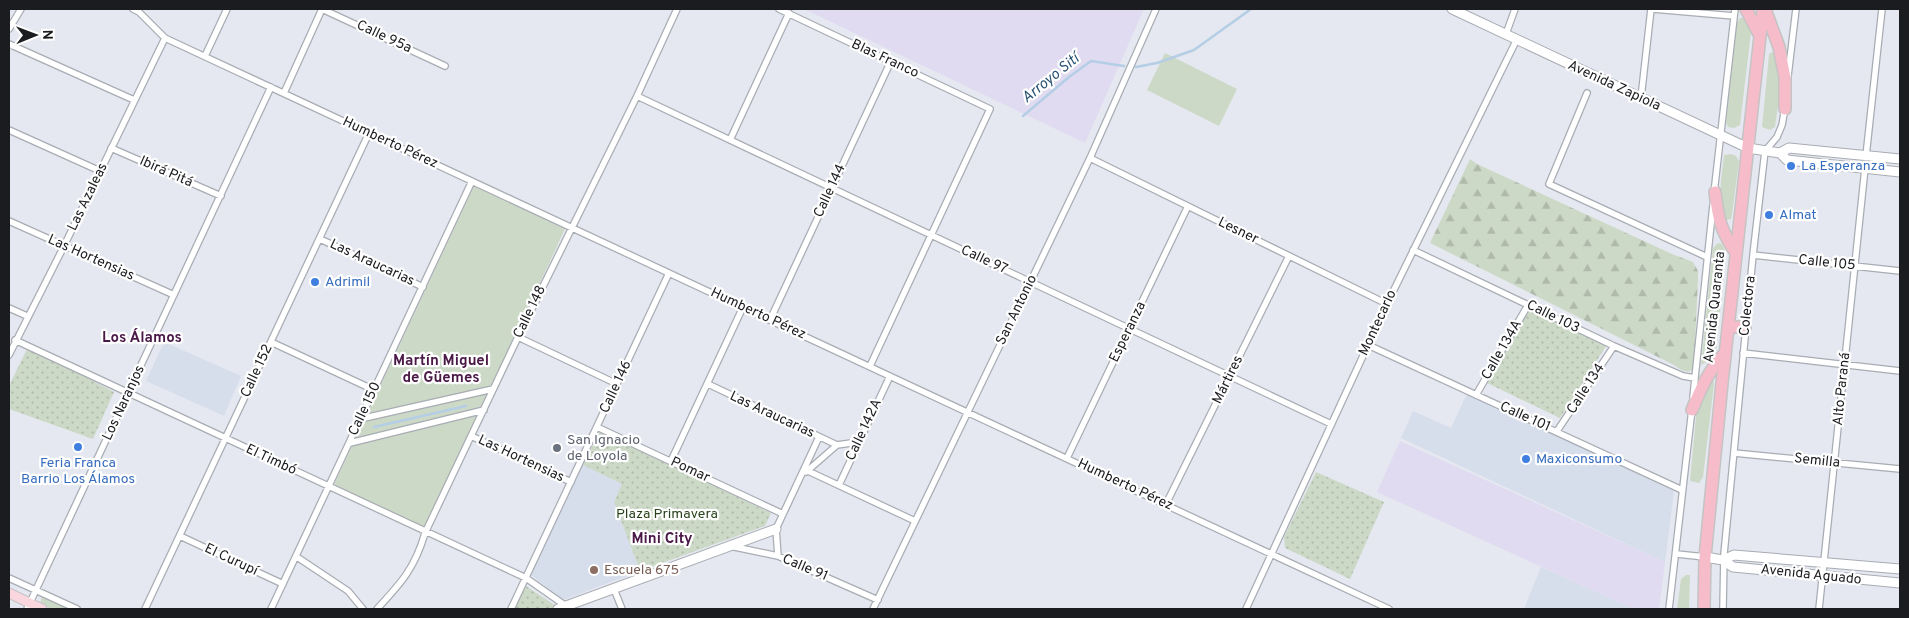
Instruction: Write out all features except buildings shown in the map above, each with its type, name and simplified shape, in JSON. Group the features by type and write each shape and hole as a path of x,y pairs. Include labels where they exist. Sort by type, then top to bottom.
{"highway":[{"path":"1746,9 1760,35"},
{"path":"1764,9 1779,47 1785,78 1784,109"},
{"name":"Avenida Quaranta","path":"1704,609 1705,557 1728,326 1764,9"},
{"path":"1714,192 1717,214 1724,235 1736,253"},
{"path":"1728,326 1746,328"},
{"path":"1692,410 1705,378 1714,364 1726,353"}],"main road":[{"name":"Avenida Zapiola","path":"1452,9 1748,148 1780,153 1789,148 1900,159"},
{"name":"Avenida Zapiola","path":"1780,153 1787,160 1900,172"},
{"path":"562,608 776,529"},
{"name":"Avenida Aguado","path":"1723,560 1734,555 1900,570"},
{"name":"Avenida Aguado","path":"1705,557 1723,560 1733,567 1900,583"},
{"path":"9,593 29,606 42,609"}],"street":[{"path":"9,29 20,9"},
{"path":"205,56 227,9"},
{"path":"284,93 322,9"},
{"name":"Calle 95a","path":"322,9 445,66"},
{"name":"Calle 148","path":"377,609 412,568 420,552 425,532 571,227 637,96 677,9"},
{"name":"Blas Franco","path":"779,9 990,108 931,235"},
{"name":"San Antonio","path":"873,609 1090,158 1156,9"},
{"path":"1506,34 1515,9"},
{"path":"1641,98 1652,9 1734,16"},
{"path":"1669,609 1677,554 1682,490 1735,9"},
{"name":"Colectora","path":"1723,609 1723,560 1765,151 1777,137 1782,125 1796,9"},
{"path":"1866,156 1882,9"},
{"name":"Humberto Pérez","path":"137,10 164,38 1166,504 1376,606 1390,609"},
{"path":"730,140 789,14"},
{"name":"Las Azaleas","path":"9,355 64,246 164,38"},
{"name":"Montecarlo","path":"1246,609 1387,304 1516,39"},
{"path":"9,44 134,100"},
{"name":"Calle 144","path":"770,320 891,62"},
{"name":"Los Naranjos","path":"29,606 271,87"},
{"path":"1587,93 1549,184 1708,257"},
{"name":"Calle 97","path":"637,96 1331,424"},
{"path":"9,130 100,171"},
{"name":"Calle 152","path":"145,609 369,133"},
{"name":"Ibirá Pitá","path":"111,148 220,196"},
{"name":"Lesner","path":"1090,158 1387,304"},
{"name":"Alto Paraná","path":"1819,609 1865,168"},
{"name":"Calle 150","path":"271,609 472,181"},
{"name":"Esperanza","path":"1066,458 1188,206"},
{"name":"Las Hortensias","path":"9,221 174,295"},
{"path":"870,366 931,235"},
{"name":"Las Araucarias","path":"320,239 423,287"},
{"name":"Calle 103","path":"1413,250 1614,346 1683,376 1695,378"},
{"name":"Calle 105","path":"1753,255 1900,271"},
{"name":"Mártires","path":"1166,504 1289,256"},
{"name":"Calle 146","path":"511,609 669,273"},
{"name":"Calle 134A","path":"1476,395 1528,306"},
{"path":"671,461 743,307"},
{"path":"9,308 28,316"},
{"path":"518,337 617,384"},
{"name":"El Timbó","path":"16,340 526,578 562,608"},
{"path":"271,342 374,390"},
{"name":"Calle 101","path":"1368,346 1682,490"},
{"name":"Calle 134","path":"1558,432 1614,346"},
{"path":"1743,353 1900,370"},
{"name":"Calle 142A","path":"839,485 890,376"},
{"name":"Las Araucarias","path":"708,384 837,445"},
{"path":"360,419 493,389"},
{"path":"350,443 484,410"},
{"name":"Pomar","path":"597,427 783,514"},
{"name":"Las Hortensias","path":"471,436 571,482"},
{"path":"778,556 776,529 819,436"},
{"path":"800,479 837,445 858,442"},
{"name":"Semilla","path":"1734,453 1900,470"},
{"path":"808,470 915,521"},
{"name":"El Curupí","path":"180,536 283,584"},
{"name":"Calle 91","path":"730,546 778,556 878,600"},
{"path":"1677,554 1705,557"},
{"path":"297,557 348,591 363,609"},
{"path":"9,578 77,609"},
{"path":"614,589 622,609"}],"shaded area":[{"path":"804,9 1144,9 1085,143"},
{"path":"164,342 241,376 224,416 146,381"},
{"name":"Maxiconsumo","path":"1467,394 1674,491 1665,562 1401,438 1413,411 1451,428"},
{"path":"1400,441 1665,562 1659,609 1634,609 1377,492"},
{"path":"583,465 622,484 614,502 640,571 563,600 531,575"},
{"path":"1541,567 1634,609 1524,609"}],"green space":[{"path":"1740,18 1745,18 1751,32 1740,125 1734,128 1728,127 1726,123 1737,22"},
{"path":"1772,52 1777,58 1779,67 1780,88 1775,127 1770,130 1762,127 1769,54"},
{"path":"1165,53 1237,89 1219,126 1147,90"},
{"path":"1731,154 1736,156 1739,161 1731,219 1726,220 1720,196 1721,180 1724,155"},
{"path":"1470,159 1477,164 1693,262 1698,271 1698,279 1694,363 1692,370 1686,372 1430,243"},
{"path":"474,186 565,229 425,530 333,487"},
{"path":"1718,243 1722,244 1726,253 1716,352 1709,361 1701,365 1713,248"},
{"path":"1528,303 1608,343 1560,418 1487,383"},
{"path":"28,347 114,392 93,439 9,409 9,386"},
{"path":"1713,378 1714,384 1703,477 1699,483 1690,481 1697,406"},
{"name":"Plaza Primavera","path":"600,431 771,513 765,526 640,571 614,502 622,484 583,465"},
{"path":"1316,472 1384,502 1350,579 1285,548 1284,537"},
{"path":"1686,575 1690,575 1689,609 1677,609 1681,579"},
{"path":"523,584 559,608 512,609"},
{"path":"42,596 70,609 51,609 40,604"}],"waterway":[{"name":"Arroyo Sití","path":"1136,67 1157,63 1194,50 1251,9"},
{"name":"Arroyo Sití","path":"1023,116 1091,61 1124,66"},
{"name":"Arroyo Sití","path":"374,427 466,406"}],"place":[{"name":"La Esperanza","path":"1791,166"},
{"name":"Almat","path":"1769,215"},
{"name":"Adrimil","path":"315,282"},
{"name":"Feria Franca Barrio Los Álamos","path":"78,447"},
{"name":"San Ignacio de Loyola","path":"557,448"},
{"name":"Maxiconsumo","path":"1526,459"},
{"name":"Escuela 675","path":"594,570"}],"district":[{"name":"Los Álamos","path":"142,338"},
{"name":"Martín Miguel de Güemes","path":"441,370"},
{"name":"Mini City","path":"662,539"}]}
